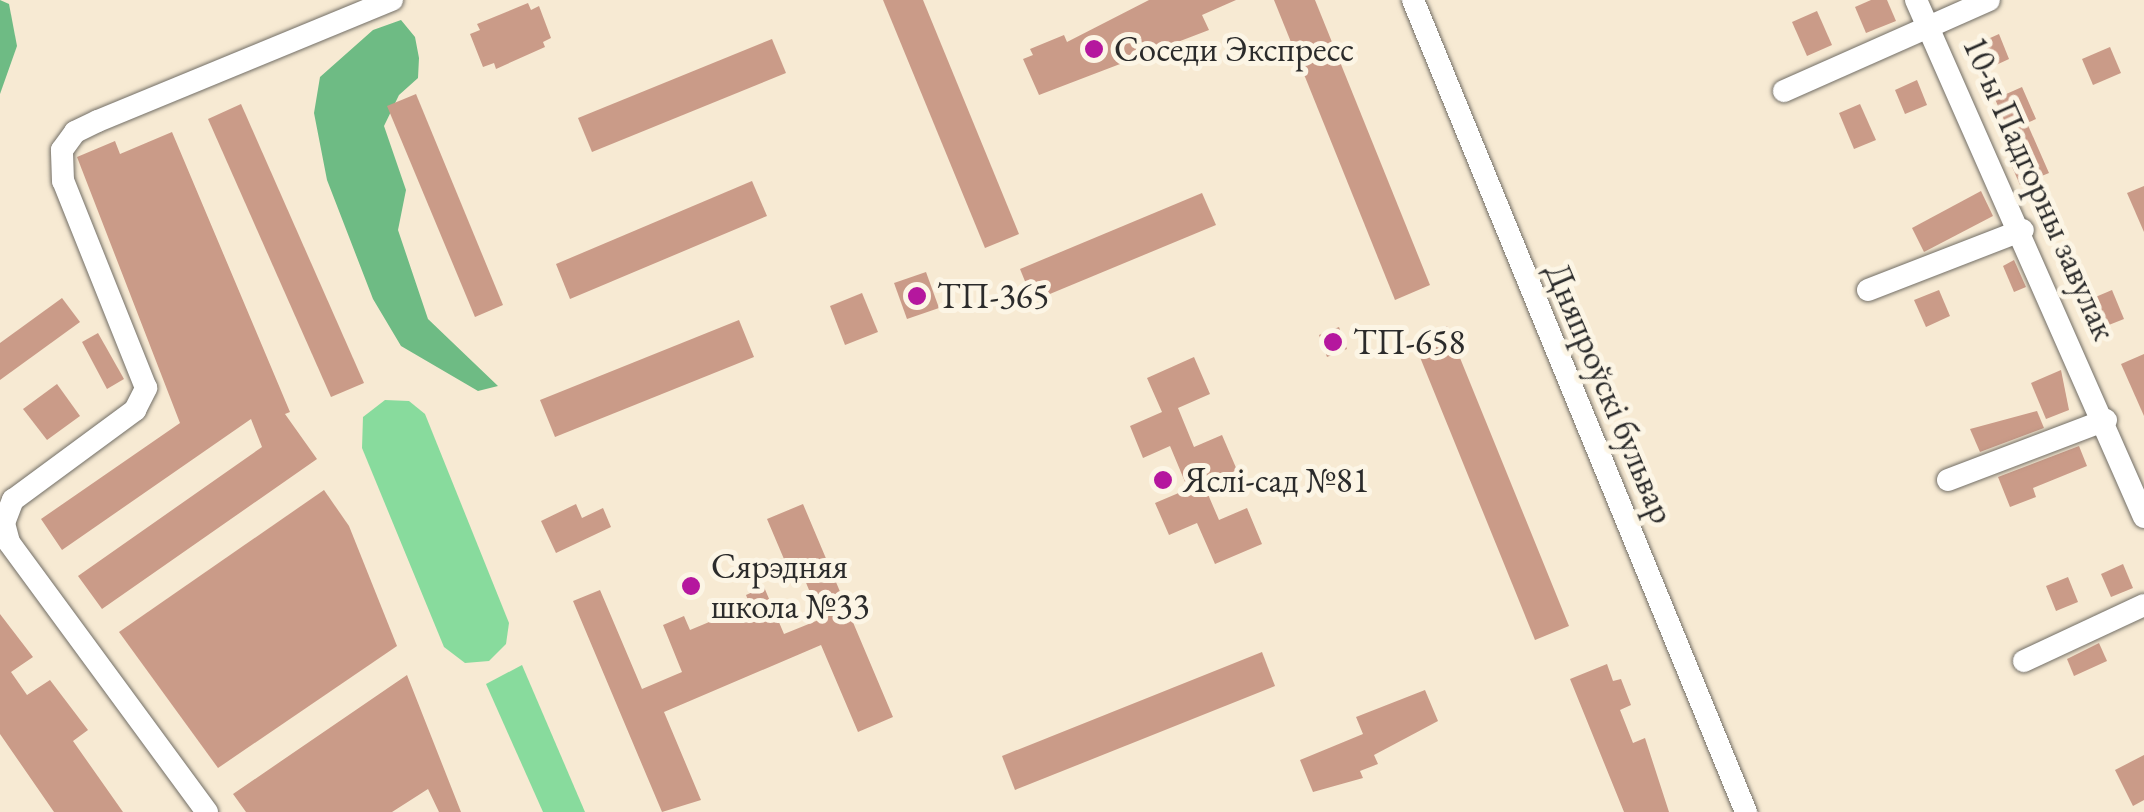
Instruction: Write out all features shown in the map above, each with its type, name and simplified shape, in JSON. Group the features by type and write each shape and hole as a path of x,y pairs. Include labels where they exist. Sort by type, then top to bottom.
{"street":[{"path":"208,812 9,542 4,522 13,500 135,410 146,388 62,181 62,150 75,132 98,120 392,0"},
{"name":"Дняпроўскі бульвар","path":"1412,0 1746,812"},
{"name":"10-ы Падгорны завулак","path":"1916,0 2023,230 2144,517"},
{"path":"1784,92 1989,0"},
{"path":"1868,290 2023,230"},
{"path":"1948,480 2106,420"},
{"path":"2024,661 2144,605"}],"green space":[{"path":"0,0 9,4 17,46 0,94"},
{"path":"401,20 415,37 419,58 418,78 399,95 384,126 406,190 398,230 428,319 498,386 478,391 401,346 373,299 327,180 314,113 320,77 373,30"},
{"path":"385,400 409,401 425,414 509,623 506,644 489,661 465,663 444,647 362,448 363,417"},
{"path":"522,665 585,812 543,812 486,684"}],"building":[{"path":"883,0 923,0 1019,234 985,248"},
{"path":"1149,0 1236,0 1202,15 1209,30 1039,95 1023,59 1033,55 1030,49 1064,35 1067,42"},
{"path":"1274,0 1315,0 1430,285 1395,300"},
{"path":"1871,0 1887,0 1896,21 1866,33 1855,7"},
{"path":"528,3 531,10 539,6 551,38 543,42 545,47 496,69 494,63 483,67 470,34 480,30 477,24"},
{"path":"1817,11 1832,45 1807,56 1792,22"},
{"path":"1999,34 2009,59 1981,72 1970,47"},
{"path":"772,39 786,73 592,152 578,118"},
{"path":"2110,47 2121,73 2093,85 2082,59"},
{"path":"1917,80 1927,105 1905,114 1895,90"},
{"path":"2022,87 2036,119 2027,123 2049,173 2020,185 2009,160 2019,155 1995,99"},
{"path":"416,94 503,305 475,317 387,106"},
{"path":"241,104 364,383 331,397 208,119"},
{"path":"1860,104 1876,140 1854,149 1839,113"},
{"path":"172,132 290,412 285,414 317,459 102,609 78,576 262,447 251,419 62,550 41,519 180,423 77,157 115,141 120,154"},
{"path":"752,181 767,216 570,299 556,264"},
{"path":"2144,186 2144,232 2127,193"},
{"path":"1981,191 1993,216 1924,252 1912,228"},
{"path":"1202,193 1216,225 1033,301 1020,269"},
{"path":"2014,260 2026,287 2014,292 2003,266"},
{"name":"ТП-365","path":"926,272 939,308 907,319 894,283"},
{"path":"1939,290 1950,316 1926,327 1914,300"},
{"path":"2112,290 2124,319 2091,332 2079,304"},
{"path":"862,293 878,332 845,345 830,306"},
{"path":"62,298 80,322 0,380 0,343"},
{"path":"739,320 754,357 555,437 540,400"},
{"path":"1447,326 1569,626 1535,640 1413,340"},
{"name":"ТП-658","path":"1339,327 1347,349 1327,357 1319,335"},
{"path":"98,333 124,379 107,389 82,342"},
{"path":"2144,354 2144,416 2121,364"},
{"path":"1194,357 1210,394 1178,408 1194,447 1222,435 1237,470 1204,485 1219,520 1247,508 1262,544 1215,564 1197,523 1169,535 1155,503 1188,489 1170,446 1143,458 1130,426 1162,412 1147,378"},
{"path":"2061,370 2069,410 2046,419 2031,383"},
{"path":"57,384 80,416 47,440 23,409"},
{"path":"2037,411 2044,428 1980,452 1970,429"},
{"path":"2079,446 2087,466 2033,488 2036,497 2010,507 1998,477"},
{"path":"324,490 349,526 397,646 218,768 119,632"},
{"path":"576,504 582,518 603,508 611,527 556,553 541,521"},
{"path":"803,504 893,717 858,732 821,645 664,712 701,800 662,812 573,601 600,590 642,689 682,672 663,625 684,616 690,630 750,605 746,595 764,587 784,634 821,619 802,573 792,578 767,519"},
{"path":"2123,564 2133,588 2111,597 2101,574"},
{"path":"2068,577 2078,602 2056,611 2046,586"},
{"path":"0,614 33,657 11,672 27,695 50,680 88,730 73,741 123,812 54,812 0,734"},
{"path":"2099,643 2107,661 2074,676 2067,659"},
{"path":"1262,652 1275,686 1015,790 1002,756"},
{"path":"1607,664 1613,681 1621,679 1631,705 1620,710 1633,743 1645,738 1669,812 1624,812 1570,679"},
{"path":"407,675 461,812 439,812 428,789 392,812 246,812 233,794"},
{"path":"1425,690 1438,721 1374,755 1378,764 1360,771 1363,778 1313,792 1300,760 1363,734 1356,717"},
{"path":"2144,755 2144,800 2133,806 2115,770"}],"place":[{"name":"Соседи Экспресс","path":"1094,49"},
{"name":"ТП-365","path":"917,296"},
{"name":"ТП-658","path":"1333,342"},
{"name":"Яслі-сад №81","path":"1163,480"},
{"name":"Сярэдняя школа №33","path":"691,586"}]}
